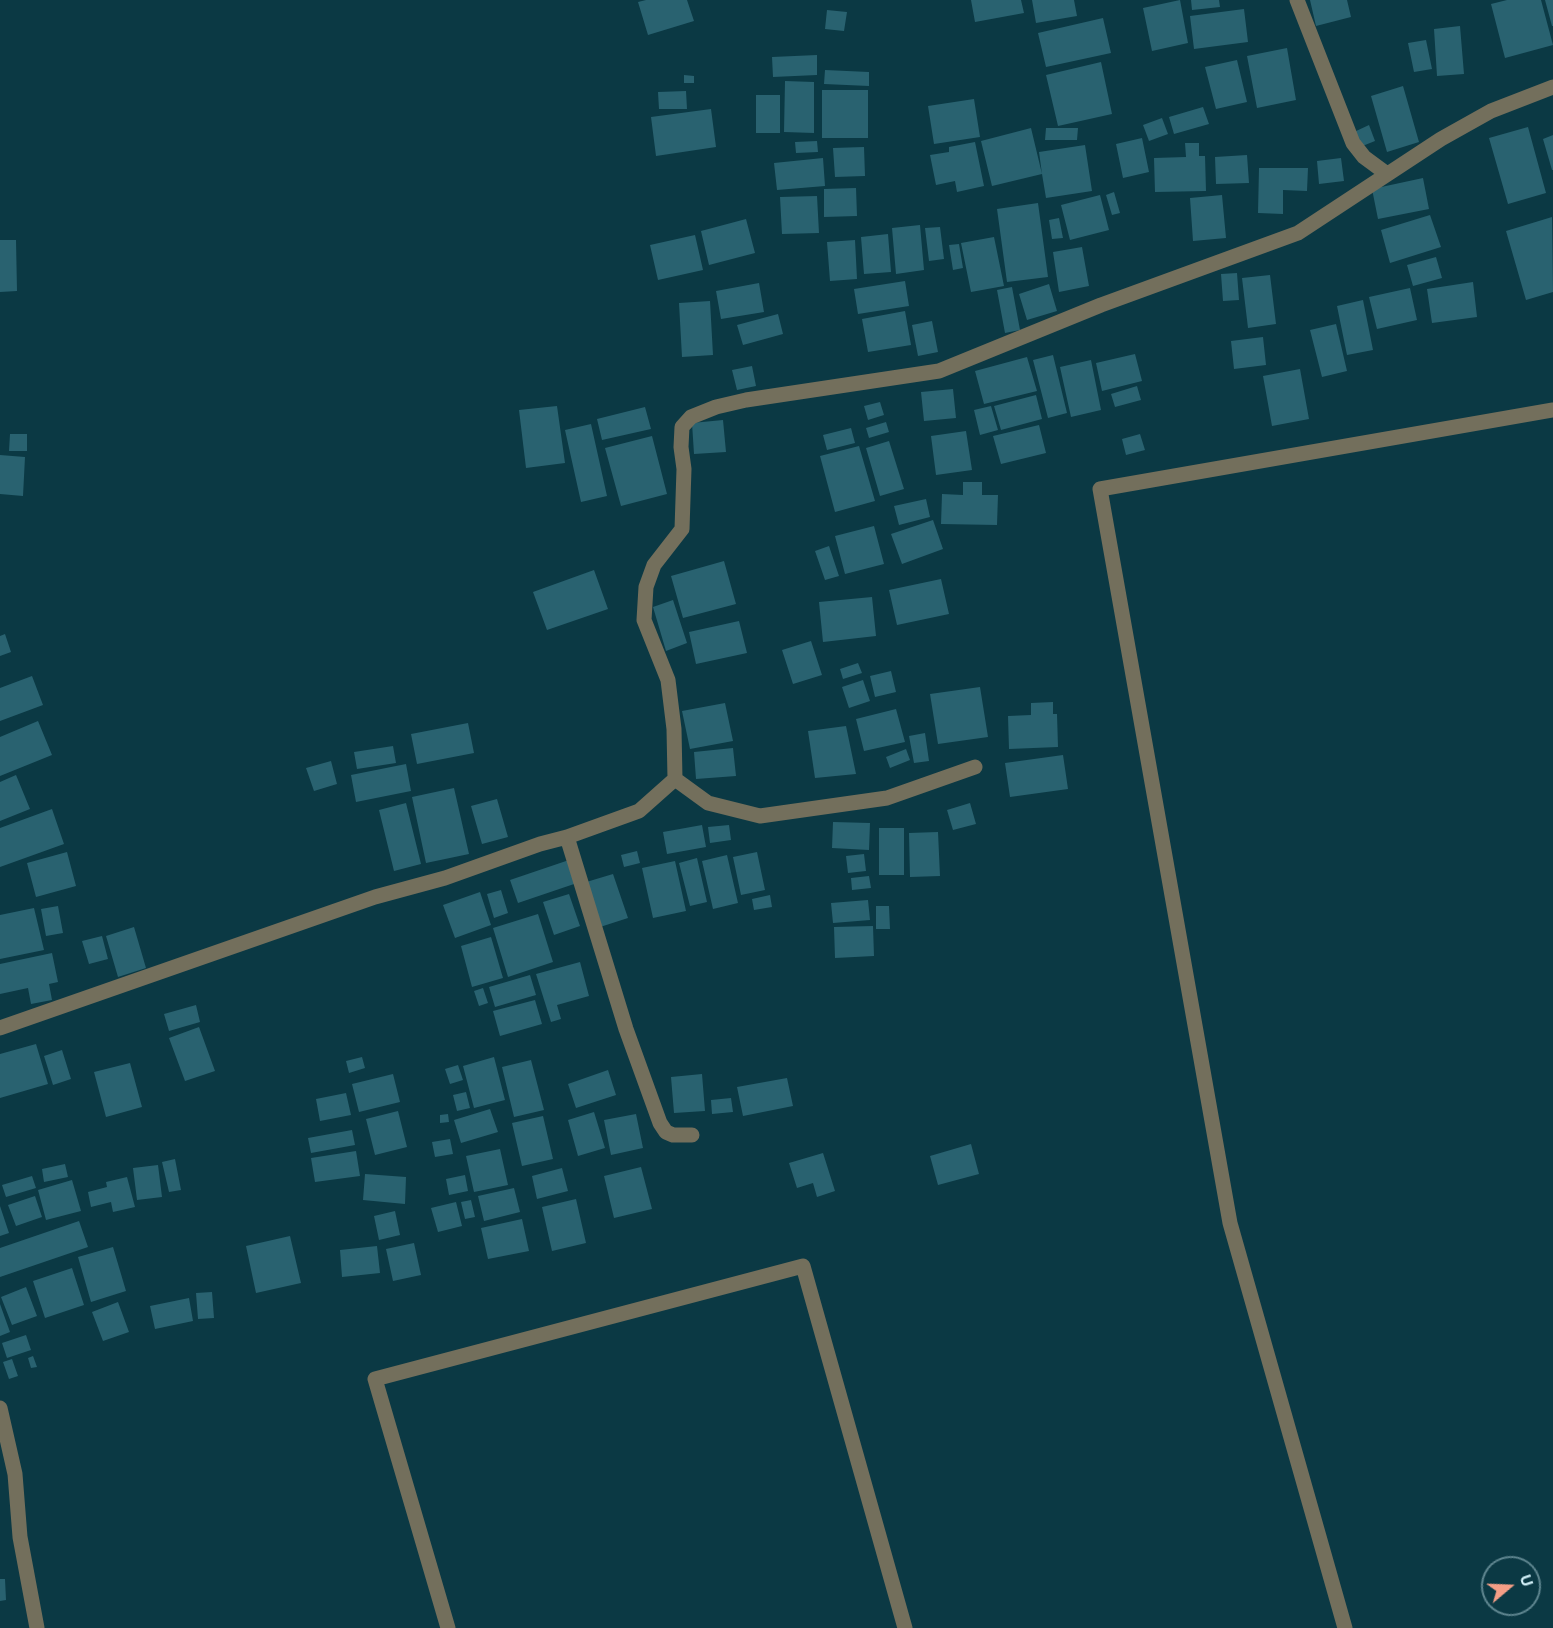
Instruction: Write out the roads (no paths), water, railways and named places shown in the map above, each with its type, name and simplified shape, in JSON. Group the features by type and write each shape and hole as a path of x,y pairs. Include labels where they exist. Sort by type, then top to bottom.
{"street":[{"path":"1297,0 1353,143 1364,157 1388,174"},
{"path":"0,1028 375,897 445,879 639,811 675,779 674,729 668,680 644,620 646,587 654,564 682,529 684,469 681,447 682,427 691,417 716,407 756,398 939,371 1101,305 1298,232 1441,139 1491,111 1553,87"},
{"path":"1345,1628 1230,1223 1100,489 1553,410"},
{"path":"675,779 708,803 760,816 887,798 975,767"},
{"path":"567,837 626,1029 660,1123 666,1132 673,1135 692,1135"},
{"path":"448,1628 375,1379 803,1266 905,1628"},
{"path":"0,1408 15,1474 20,1537 38,1628"}]}
